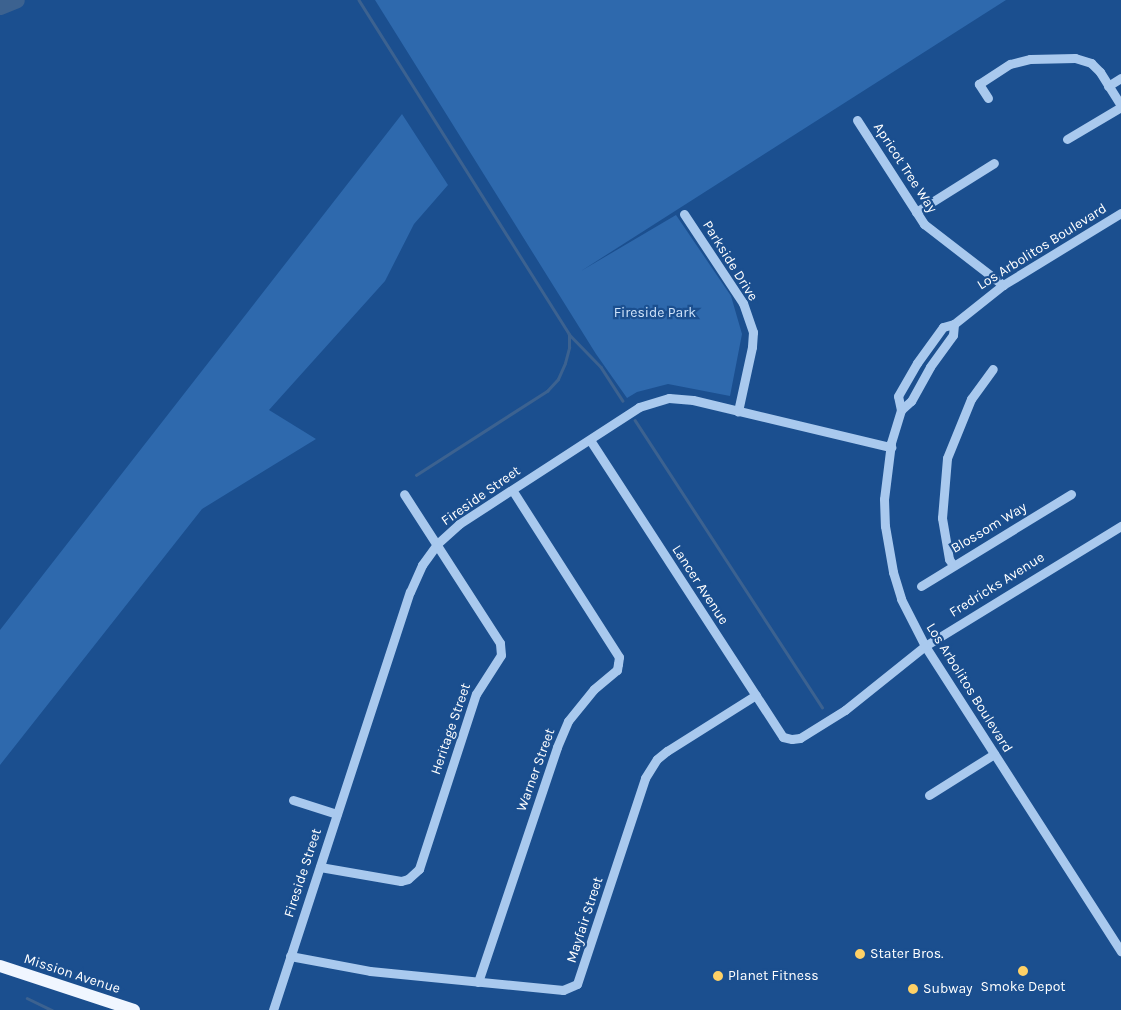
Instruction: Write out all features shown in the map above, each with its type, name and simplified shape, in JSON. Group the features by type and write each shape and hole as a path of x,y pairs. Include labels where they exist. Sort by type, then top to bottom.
{"main road":[{"name":"Mission Avenue","path":"0,966 134,1010"}],"street":[{"path":"988,98 979,84 1010,64 1030,59 1075,58 1091,63 1100,72 1121,106 1067,139"},
{"path":"1108,86 1121,78"},
{"name":"Apricot Tree Way","path":"857,120 927,226 1003,285"},
{"path":"916,212 994,163"},
{"name":"Los Arbolitos Boulevard","path":"902,410 898,396 917,362 943,327 954,324 970,309 1003,285 1121,213"},
{"name":"Parkside Drive","path":"684,214 742,303 753,332 752,347 738,411"},
{"name":"Los Arbolitos Boulevard","path":"954,324 953,334 930,367 911,401 902,410 891,446 884,499 884,526 893,572 900,598 925,646 1121,951"},
{"path":"953,565 949,559 942,518 947,458 971,399 993,369"},
{"name":"Fireside Street","path":"273,1010 410,592 422,565 437,544 459,524 639,407 669,398 693,400 891,446"},
{"name":"Lancer Avenue","path":"590,440 783,737 792,739"},
{"name":"Warner Street","path":"478,982 557,747 568,722 594,689 617,670 619,657 512,490"},
{"name":"Heritage Street","path":"320,867 400,881 408,879 419,869 476,694 501,655 500,643 404,494"},
{"name":"Blossom Way","path":"921,586 1071,494"},
{"name":"Fredricks Avenue","path":"792,739 800,738 845,710 925,646 1121,526"},
{"name":"Mayfair Street","path":"290,956 370,971 478,982 563,990 577,984 645,778 657,759 756,695"},
{"path":"929,795 994,754"},
{"path":"293,800 337,814"}],"green space":[{"name":"Fireside Park","path":"375,0 1006,0 581,271 676,215 731,296 742,334 730,396 668,384 637,392 627,398 596,354"},
{"path":"402,114 448,185 414,224 385,281 269,410 316,439 202,509 0,765 0,630"}],"waterway":[{"path":"0,7 17,0"},
{"path":"359,0 569,334 601,367 623,401"},
{"path":"416,475 547,391 558,379 565,363 569,348 569,335"},
{"path":"635,420 822,707"},
{"path":"27,998 52,1010"}],"place":[{"name":"Stater Bros.","path":"860,954"},
{"name":"Smoke Depot","path":"1023,971"},
{"name":"Planet Fitness","path":"718,976"},
{"name":"Subway","path":"913,989"}]}
